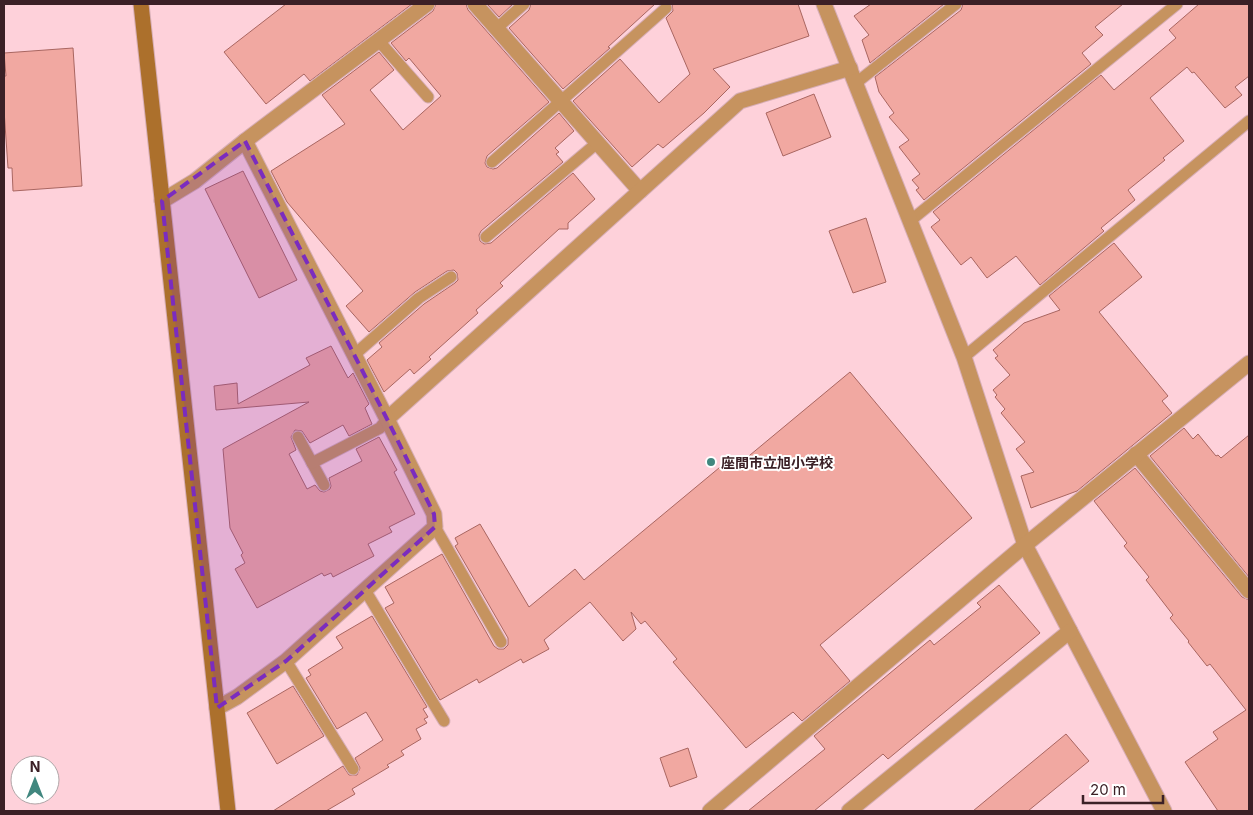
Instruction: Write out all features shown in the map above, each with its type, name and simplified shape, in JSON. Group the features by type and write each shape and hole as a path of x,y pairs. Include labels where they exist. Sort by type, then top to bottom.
{"street":[{"path":"142,4 228,811"},
{"path":"162,201 195,181 427,4"},
{"path":"475,4 640,191"},
{"path":"824,4 964,357 1025,545 1164,811"},
{"path":"387,419 740,101 850,68"},
{"path":"217,708 237,697 286,661 435,527 434,514 245,141"},
{"path":"710,811 1025,545 1249,363"},
{"path":"1136,454 1249,591"},
{"path":"849,811 1070,630"}],"lane":[{"path":"497,28 524,4"},
{"path":"856,84 956,4"},
{"path":"910,221 1177,4"},
{"path":"492,162 666,8"},
{"path":"378,40 428,97"},
{"path":"964,357 1249,121"},
{"path":"486,238 597,143"},
{"path":"354,355 419,298 450,277"},
{"path":"312,463 380,428 387,419"},
{"path":"298,437 324,484"},
{"path":"435,527 501,642"},
{"path":"365,590 444,721"},
{"path":"286,661 353,769"}],"highlighted area":[{"path":"245,141 434,514 435,527 286,661 217,708 162,201"}],"building":[{"path":"286,4 412,4 310,81 304,74 266,104 224,52"},
{"path":"436,4 466,4 468,10 549,102 487,156 485,163 487,167 497,168 559,113 574,131 555,148 559,152 556,154 563,162 481,231 479,235 480,241 484,244 491,243 573,173 595,199 568,223 568,229 559,229 500,283 503,286 476,310 478,313 429,357 431,359 414,374 410,369 384,392 367,360 382,347 379,343 424,304 455,283 458,280 457,273 454,270 447,271 415,292 369,332 346,306 363,291 287,202 271,171 345,124 322,95 379,52 394,70 370,90 403,130 441,96 409,58 406,61 391,43 433,11"},
{"path":"487,4 513,4 499,17"},
{"path":"531,4 655,4 608,47 610,48 563,89 509,28 529,10"},
{"path":"672,4 798,4 809,36 713,69 730,87 704,113 663,148 658,144 632,167 573,101 620,59 659,103 690,74 666,18 673,11"},
{"path":"871,4 944,4 870,63 862,40 869,35 854,16"},
{"path":"963,4 1123,4 1095,27 1103,35 1082,53 1091,64 924,200 916,190 919,188 912,180 920,174 899,147 909,140 889,117 894,113 879,92 875,77 961,10"},
{"path":"1199,4 1249,4 1249,76 1235,87 1242,95 1225,108 1194,72 1192,73 1187,67 1150,98 1184,141 1163,158 1165,160 1128,190 1135,200 1101,228 1104,231 1040,285 1016,256 987,278 971,257 961,265 931,227 940,220 933,212 1101,75 1114,90 1176,38 1169,30"},
{"path":"73,48 82,186 13,191 12,168 8,168 4,110 4,76 6,76 4,53"},
{"path":"814,94 831,137 783,156 766,113"},
{"path":"243,171 297,280 259,298 205,189"},
{"path":"866,218 886,282 853,293 829,231"},
{"path":"1114,243 1142,277 1099,312 1168,396 1162,401 1172,413 1077,491 1031,508 1021,476 1034,472 1016,449 1025,442 1001,413 1005,409 995,397 997,395 993,390 1010,375 995,358 998,356 993,350 1024,323 1060,310 1049,296"},
{"path":"331,346 348,378 353,373 369,404 365,408 372,424 349,436 343,425 310,443 302,431 295,430 291,437 296,450 289,454 307,489 315,485 320,491 324,492 330,489 329,478 362,461 356,449 379,437 397,470 394,472 415,514 389,527 392,532 368,544 374,556 333,577 331,573 324,576 322,573 257,608 235,569 245,563 241,555 243,553 230,528 223,449 309,402 216,410 214,386 237,383 238,404 310,365 306,358"},
{"path":"850,372 972,518 820,645 850,681 802,721 793,712 746,748 673,662 677,659 645,621 641,624 631,612 636,629 623,641 590,602 544,640 549,649 523,663 521,659 479,683 477,679 440,700 385,608 394,603 385,587 442,554 494,646 498,649 504,649 508,645 508,638 455,546 458,544 455,538 480,524 529,607 575,569 584,580 731,458 738,465"},
{"path":"1184,428 1193,439 1198,434 1216,456 1218,455 1221,458 1249,435 1249,577 1150,456"},
{"path":"1135,468 1242,597 1249,600 1249,811 1218,811 1185,762 1218,739 1213,732 1246,710 1210,664 1207,666 1170,618 1173,615 1146,580 1149,577 1124,546 1127,543 1094,501"},
{"path":"999,585 1040,633 888,759 883,754 814,811 748,811 825,749 814,736 930,640 934,645 981,607 977,603"},
{"path":"372,616 427,707 423,709 428,717 424,719 427,723 416,729 421,739 401,751 404,755 387,765 389,767 352,789 355,794 326,811 273,811 343,766 349,775 357,775 360,768 355,758 383,740 366,712 337,729 306,678 311,675 308,670 343,648 336,637"},
{"path":"293,686 324,736 277,764 247,713"},
{"path":"1066,734 1089,761 1028,811 973,811"},
{"path":"688,748 697,777 670,787 660,758"}],"place":[{"name":"座間市立旭小学校","path":"711,462"}]}
